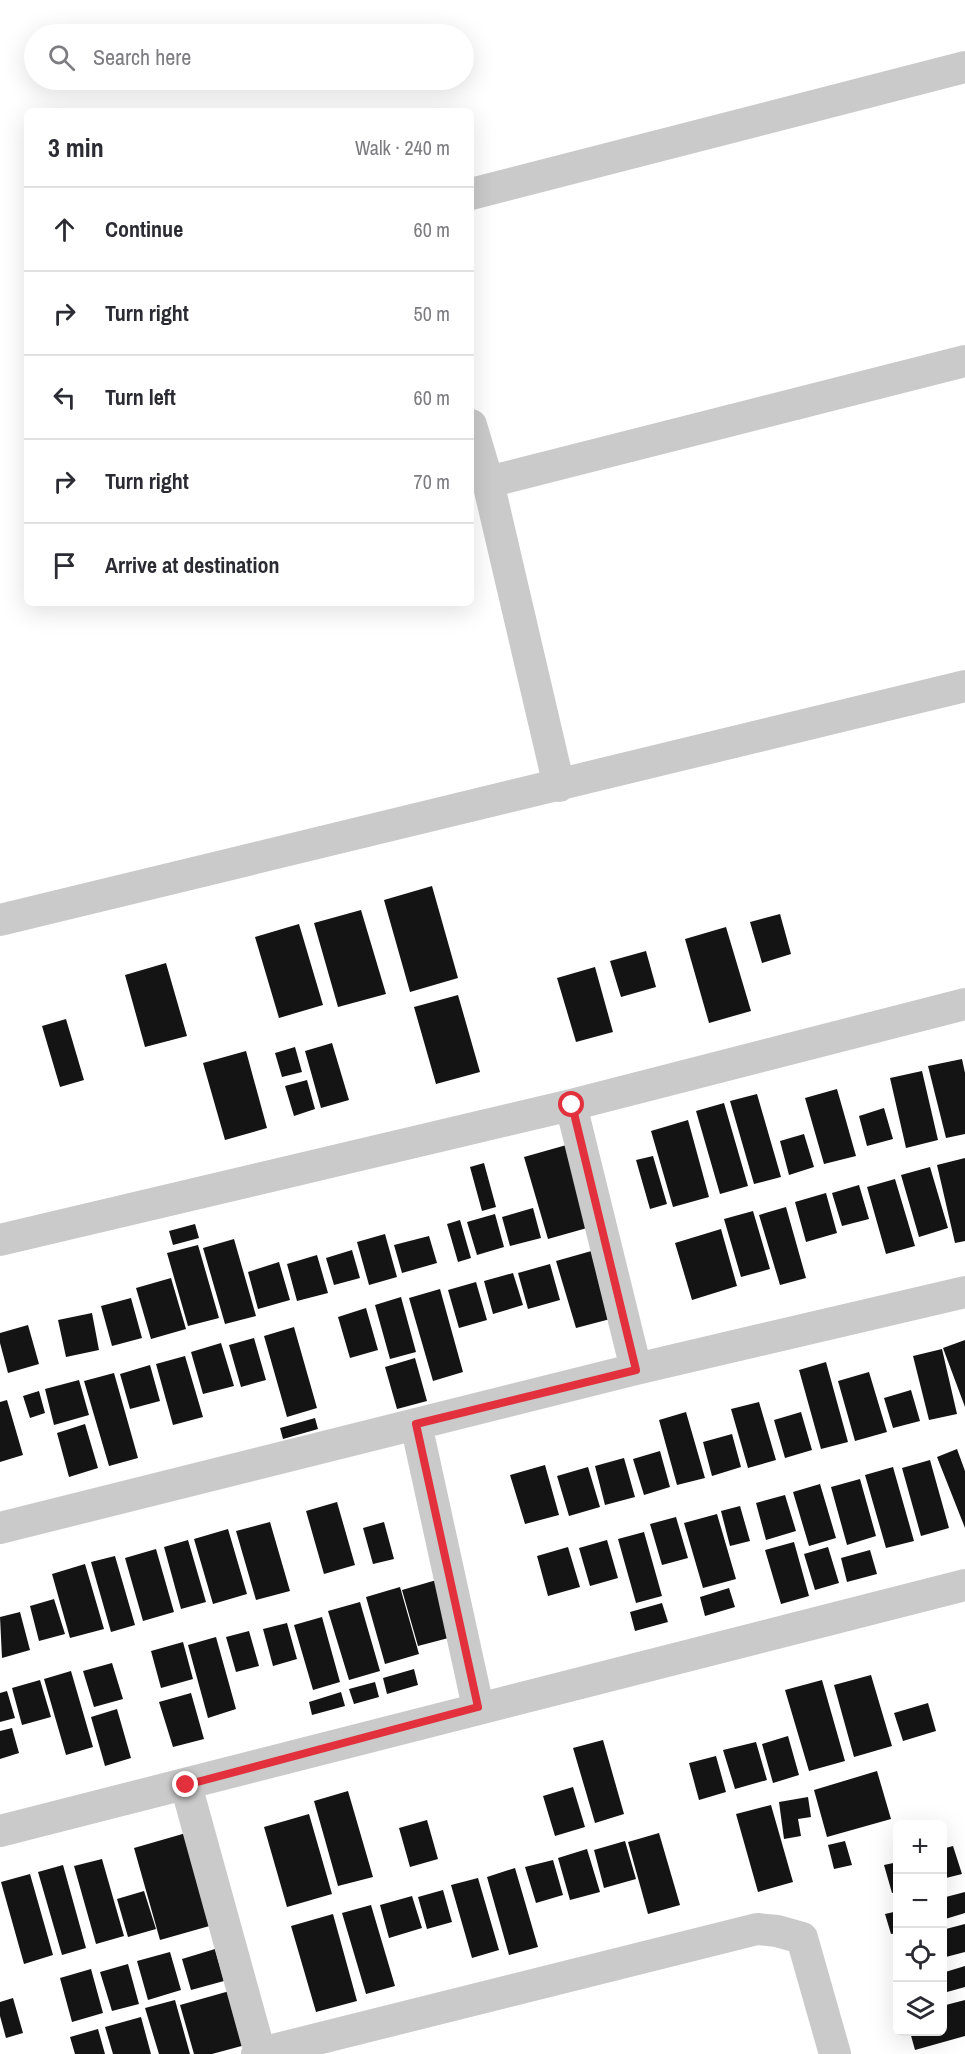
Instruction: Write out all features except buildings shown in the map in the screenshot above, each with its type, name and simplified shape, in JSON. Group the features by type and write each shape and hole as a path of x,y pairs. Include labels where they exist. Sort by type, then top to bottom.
{"street":[{"path":"474,193 965,67"},
{"path":"488,482 965,361"},
{"path":"474,435 488,482 559,786"},
{"path":"0,920 965,686"},
{"path":"0,1240 572,1105 965,1004"},
{"path":"572,1105 636,1370"},
{"path":"0,1528 636,1370 965,1292"},
{"path":"416,1424 478,1707"},
{"path":"0,1831 186,1785 478,1707 965,1585"},
{"path":"186,1785 259,2054 757,1929 777,1931 802,1938 835,2054"}],"route":[{"path":"186,1785 478,1707 416,1424 636,1370 572,1105"}]}
